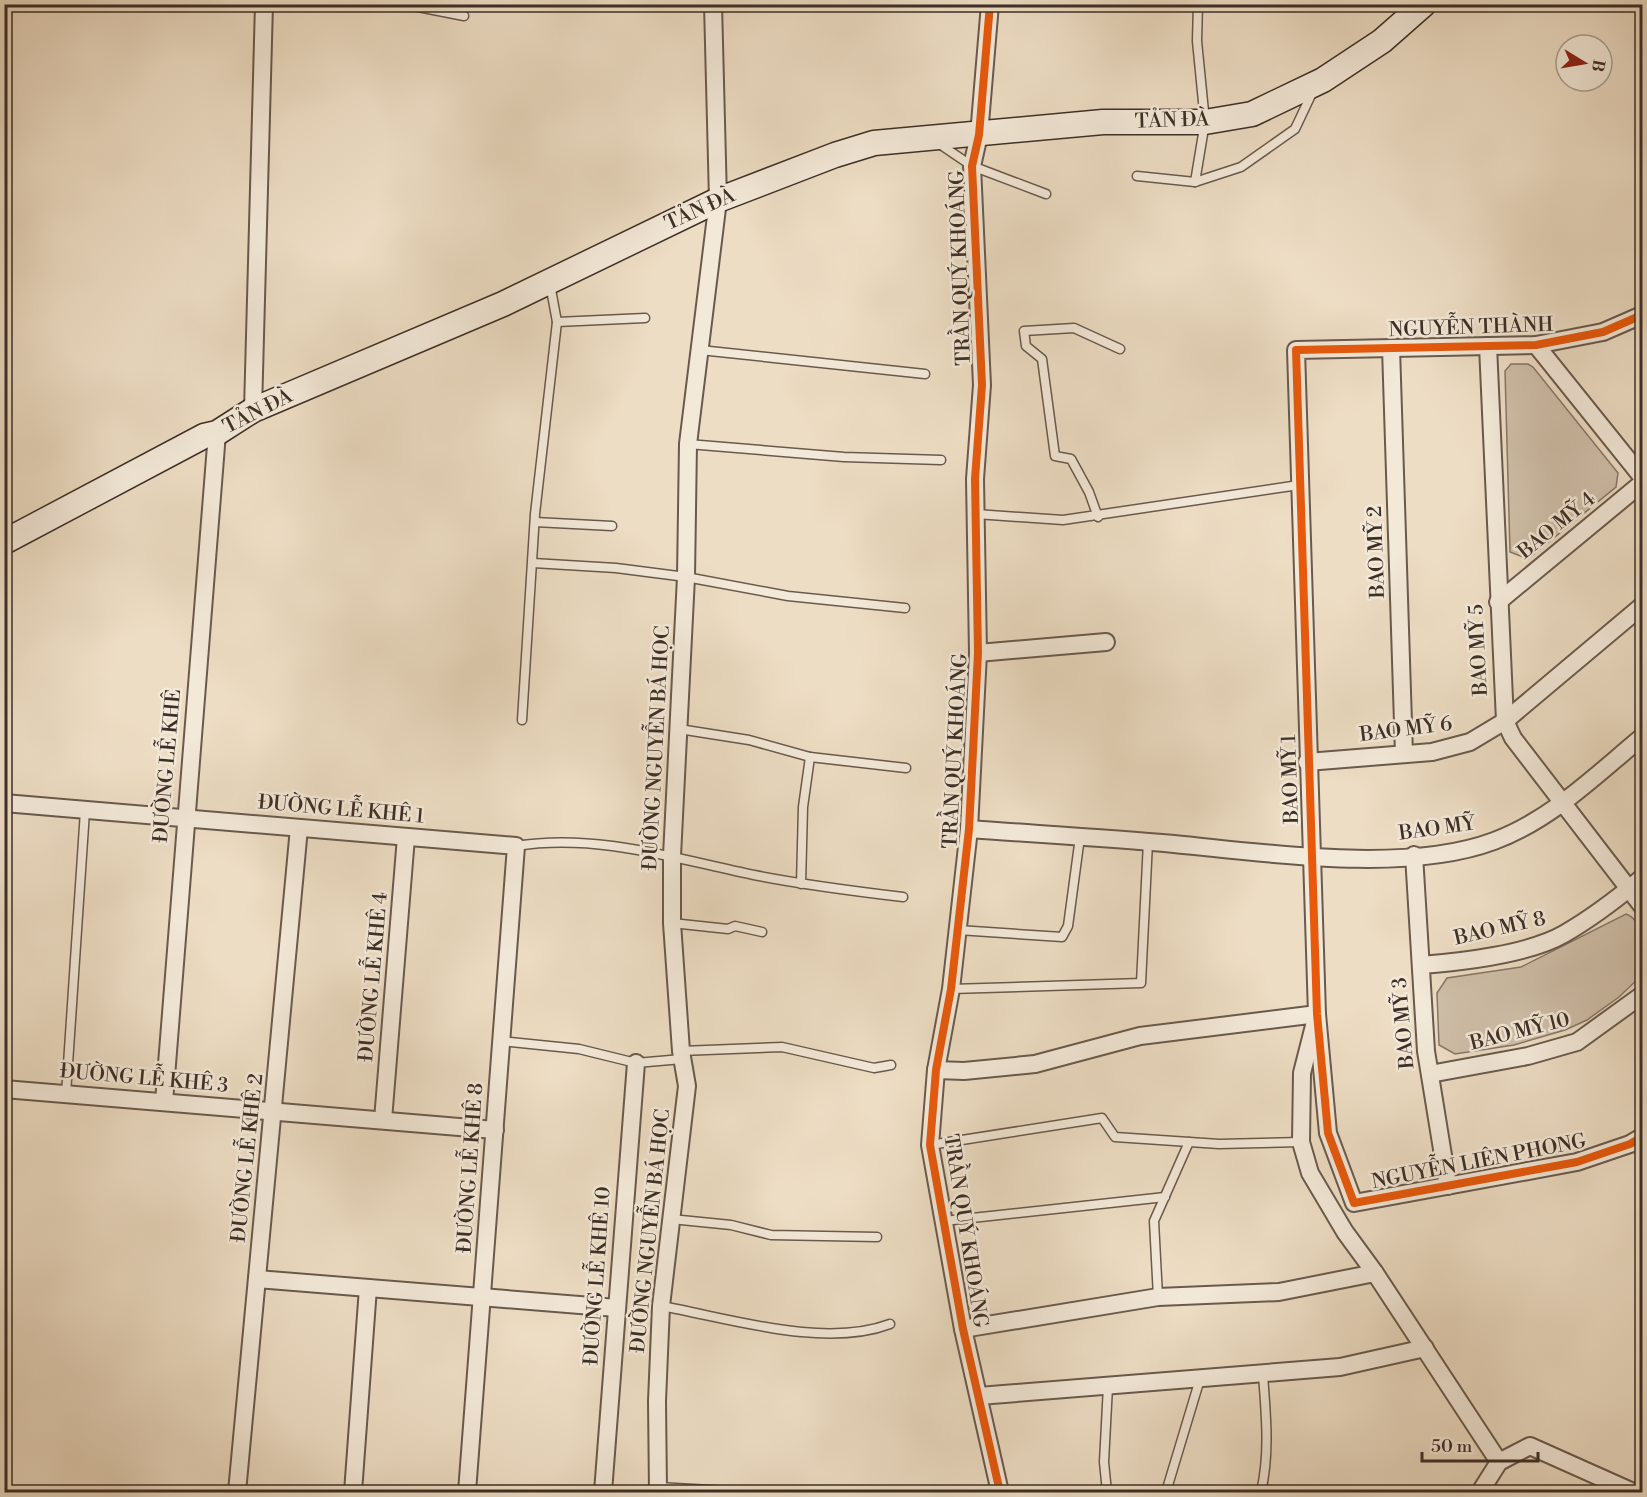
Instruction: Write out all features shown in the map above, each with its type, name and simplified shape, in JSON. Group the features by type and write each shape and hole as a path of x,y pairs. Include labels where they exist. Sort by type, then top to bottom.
{"main road":[{"name":"TẢN ĐÀ","path":"4,542 204,436 217,433 253,410 503,304 718,200 874,143 1103,122 1205,122 1252,114 1323,81 1382,41 1424,4"}],"street":[{"path":"253,410 264,4"},
{"name":"ĐƯỜNG NGUYỄN BÁ HỌC","path":"658,1490 657,1401 661,1306 687,1086 682,1055 672,923 672,856 686,577 688,444 718,200 713,4"},
{"name":"TRẦN QUÝ KHOÁNG","path":"990,4 979,135 972,166 982,385 975,479 978,653 969,829 951,989 936,1070 930,1145 963,1329 1000,1492"},
{"name":"NGUYỄN THÀNH","path":"1296,350 1536,345 1603,332 1641,320"},
{"path":"1536,345 1642,477"},
{"name":"BAO MỸ 5","path":"1488,346 1505,721 1513,738 1642,906"},
{"name":"BAO MỸ 2","path":"1391,348 1404,754"},
{"name":"BAO MỸ 1","path":"1296,350 1307,762 1317,1014 1328,1133 1354,1203"},
{"name":"ĐƯỜNG LỄ KHÊ","path":"164,1102 217,433"},
{"name":"BAO MỸ 4","path":"1498,602 1642,483"},
{"name":"BAO MỸ 6","path":"1307,762 1455,748 1505,721 1642,606"},
{"path":"978,653 1106,642"},
{"name":"BAO MỸ","path":"969,829 1311,857 1442,853 1493,842 1533,824 1642,737"},
{"name":"ĐƯỜNG LỄ KHÊ 1","path":"4,803 516,846"},
{"name":"ĐƯỜNG LỄ KHÊ 2","path":"237,1492 299,828"},
{"name":"ĐƯỜNG LỄ KHÊ 4","path":"383,1120 406,837"},
{"name":"ĐƯỜNG LỄ KHÊ 8","path":"467,1492 516,846"},
{"name":"BAO MỸ 3","path":"1414,855 1420,965 1430,1074 1448,1186"},
{"name":"BAO MỸ 8","path":"1420,965 1466,962 1515,951 1562,936 1642,878"},
{"name":"BAO MỸ 10","path":"1430,1074 1528,1056 1577,1042 1642,995"},
{"path":"936,1070 964,1071 1035,1064 1140,1036 1317,1014 1302,1073 1301,1142 1310,1173 1326,1204 1375,1273 1499,1462"},
{"name":"ĐƯỜNG LỄ KHÊ 10","path":"603,1492 636,1063"},
{"name":"ĐƯỜNG LỄ KHÊ 3","path":"4,1089 495,1130"},
{"name":"NGUYỄN LIÊN PHONG","path":"1354,1203 1577,1162 1630,1144 1642,1137"},
{"path":"963,1329 1158,1297 1279,1292 1375,1273"},
{"path":"257,1279 617,1308"},
{"path":"353,1492 368,1288"},
{"path":"979,1396 1263,1375 1340,1367 1425,1348"},
{"path":"1480,1492 1499,1462 1530,1446 1633,1492"}],"lane":[{"path":"403,4 464,16"},
{"path":"1195,182 1205,122 1197,41 1198,4"},
{"path":"1137,176 1195,182 1241,167 1295,129 1311,94 1323,81"},
{"path":"932,139 972,166 1046,194"},
{"path":"522,720 535,522 557,322 549,281"},
{"path":"557,322 645,318"},
{"path":"1098,517 1089,492 1071,459 1055,456 1042,359 1026,346 1024,331 1074,327 1120,349"},
{"path":"700,350 925,374"},
{"path":"688,444 844,457 941,460"},
{"path":"976,514 1063,520 1098,517 1299,485"},
{"path":"535,522 612,526"},
{"path":"532,563 616,568 686,577 788,596 905,608"},
{"path":"679,729 749,740 810,757 906,768"},
{"path":"801,884 803,807 810,757"},
{"path":"66,1094 85,811"},
{"path":"958,930 1062,937 1068,926 1080,837"},
{"name":"ĐƯỜNG LỄ KHÊ 1","path":"516,846 545,841 635,848 801,884 903,897"},
{"path":"951,989 1141,983 1148,842"},
{"path":"672,923 728,929 735,926 762,932"},
{"path":"501,1041 579,1049 636,1063 682,1055 782,1047 874,1068 891,1065"},
{"path":"930,1145 1102,1118 1115,1137 1189,1142 1301,1142"},
{"path":"1158,1297 1154,1221 1189,1142"},
{"path":"944,1221 1165,1197"},
{"path":"671,1219 731,1225 771,1234 877,1237"},
{"path":"661,1306 797,1330 844,1334 869,1332 890,1324"},
{"path":"1261,1492 1266,1470 1267,1423 1263,1375"},
{"path":"1166,1492 1200,1379"},
{"path":"1107,1492 1104,1462 1108,1386"},
{"path":"658,1490 746,1492"},
{"path":"873,1492 914,1491"}],"shaded area":[{"path":"1511,364 1528,364 1533,367 1618,473 1616,487 1528,559 1510,552 1505,371"},
{"path":"1626,914 1633,918 1641,931 1642,975 1619,997 1587,1020 1565,1030 1514,1045 1455,1054 1439,1045 1437,993 1447,978 1521,967"}],"cycle path":[{"path":"990,4 979,135 972,166 982,385 975,479 978,653 969,829 951,989 936,1070 930,1145 963,1329 1000,1492"},
{"path":"1642,315 1603,332 1536,345 1296,350 1317,1014 1328,1133 1354,1203 1577,1162 1630,1144 1642,1137"}]}
